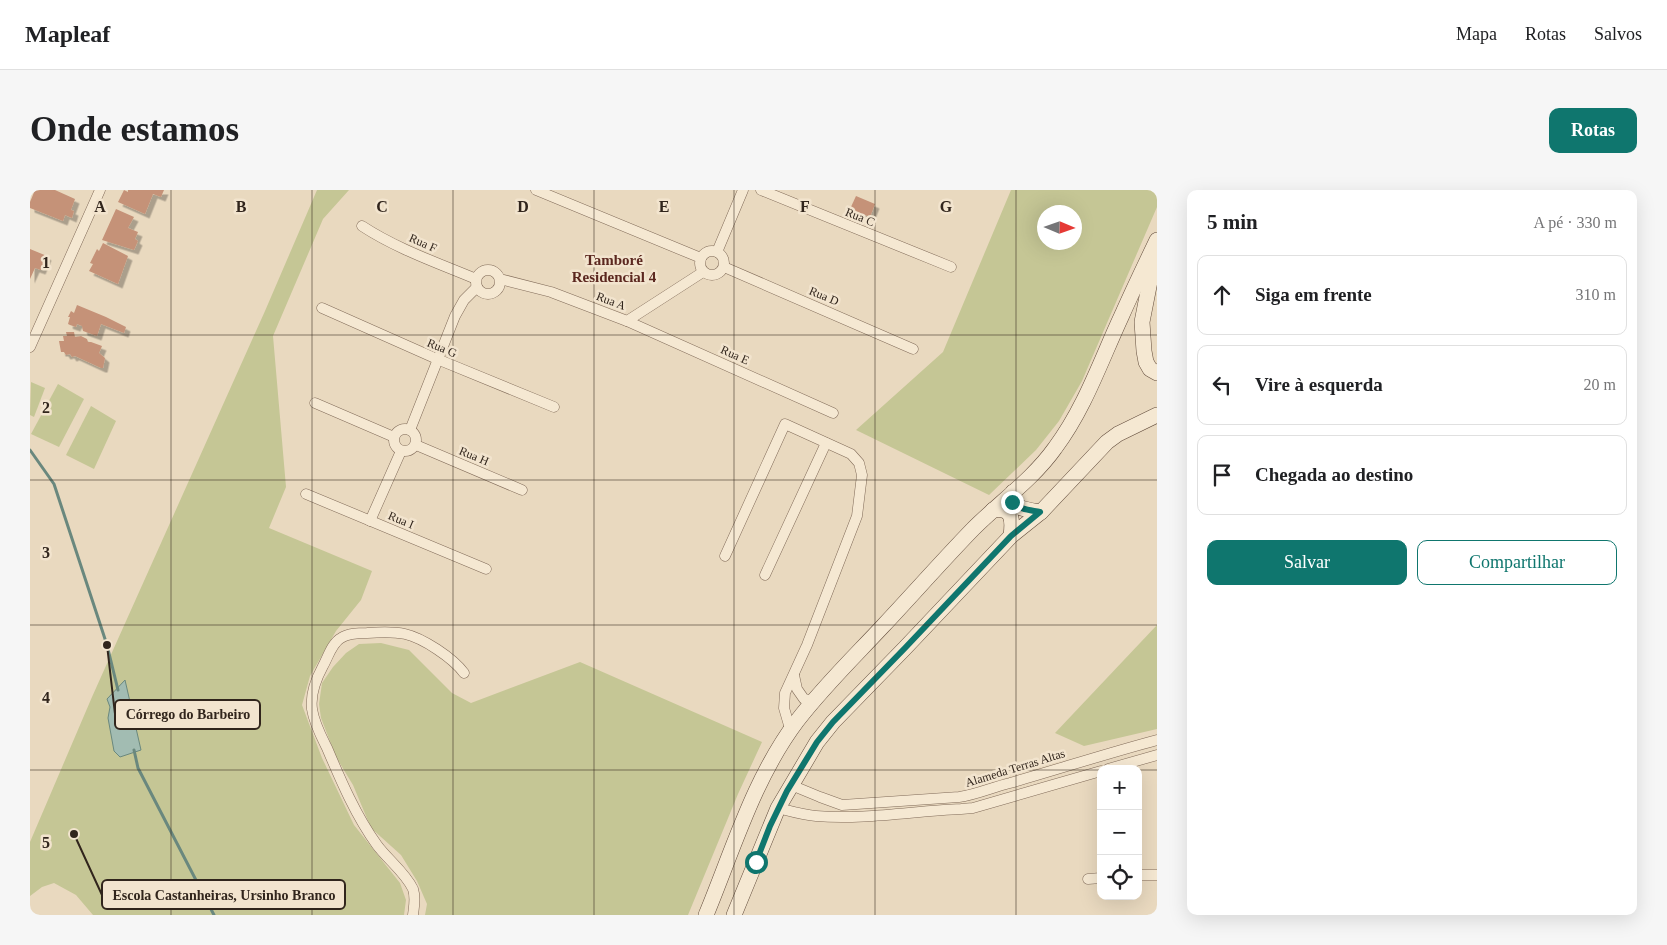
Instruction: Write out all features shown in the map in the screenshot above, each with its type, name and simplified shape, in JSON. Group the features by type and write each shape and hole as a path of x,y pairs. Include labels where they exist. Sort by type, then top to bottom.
{"main road":[{"path":"706,915 747,813 765,774 791,732 814,701 922,582 1056,448 1073,421 1094,378 1157,240"},
{"path":"1157,248 1142,322 1146,362 1150,369 1157,373"},
{"path":"734,915 778,808 817,742 833,722 1011,536 1040,512 1107,442 1118,434 1157,415"},
{"path":"1013,492 1012,502 1017,507 1040,512"},
{"path":"993,510 1001,509 1007,512 1011,518 1011,536"}],"street":[{"path":"31,339 100,190"},
{"path":"536,190 701,258"},
{"path":"717,252 743,190"},
{"name":"Rua C","path":"761,190 951,267"},
{"name":"Rua F","path":"362,226 377,236 476,283"},
{"path":"708,252 717,252 723,257 724,268 716,275 709,275 703,272 700,265 701,258 708,252"},
{"name":"Rua D","path":"724,268 914,349"},
{"path":"410,430 455,316 476,283 480,272 488,270 495,272 500,279 499,287 494,293 486,294 479,290 476,283"},
{"name":"Rua A","path":"500,279 551,292 627,321 703,272"},
{"name":"Rua G","path":"322,308 437,359 554,407"},
{"name":"Rua E","path":"627,321 833,413"},
{"path":"315,403 394,437"},
{"path":"725,556 785,424 851,454 859,463 862,475 857,516 807,645 785,693 784,708 791,732"},
{"path":"401,429 410,430 417,438 416,445 408,451 401,450 396,446 394,437 401,429"},
{"path":"765,575 826,443"},
{"name":"Rua H","path":"416,445 522,490"},
{"path":"370,521 401,450"},
{"name":"Rua I","path":"306,494 486,570"},
{"path":"413,915 414,890 365,827 316,724 312,709 312,694 316,679 333,646 340,638 354,634 382,632 407,634 444,654 458,665 464,673"},
{"path":"794,674 796,689 804,699 814,701"},
{"name":"Alameda Terras Altas","path":"791,785 820,798 842,805 969,796 1090,758 1157,740"},
{"path":"1122,765 1157,755"},
{"name":"Alameda Terras Altas","path":"778,808 814,816 830,816 881,815 973,808 1097,772"},
{"path":"830,816 842,805"},
{"path":"1142,875 1157,875"},
{"path":"1088,879 1097,878"}],"green space":[{"path":"317,190 349,190 323,219 273,336 286,487 269,528 372,571 361,600 336,631 310,676 302,705 322,758 354,825 400,883 406,900 404,915 93,915 76,895 54,883 42,887 30,896 30,842 92,697 265,311"},
{"path":"1011,190 1157,190 1157,207 1082,381 1059,421 1036,450 989,495 856,430 943,352"},
{"path":"31,382 45,388 34,417 30,415"},
{"path":"58,384 84,399 59,447 31,434"},
{"path":"91,406 116,421 94,469 66,455"},
{"path":"1157,625 1157,729 1084,746 1055,733"},
{"path":"381,643 409,650 452,693 471,703 580,662 762,742 738,794 688,915 425,915 427,904 417,881 401,855 371,828 353,785 336,757 321,718 319,704 322,683 333,667 346,653 359,644"}],"shaded area":[{"path":"125,680 141,750 120,757 114,751 108,718 110,707 107,699"}],"building":[{"path":"35,190 55,190 75,199 71,210 74,211 72,218 65,215 63,221 30,208 30,202"},
{"path":"124,190 128,192 128,190 164,190 161,197 153,194 145,214 118,202"},
{"path":"856,196 875,204 870,217 850,209"},
{"path":"116,209 134,217 128,228 138,232 135,239 138,241 134,250 102,240"},
{"path":"103,243 128,256 118,284 89,271 93,264 90,263 97,249 99,251"},
{"path":"30,249 47,256 41,270 35,268 30,279"},
{"path":"77,305 126,327 124,333 101,324 97,336 83,331 82,326 77,324 76,327 68,324 70,317 68,317 71,311 74,313"},
{"path":"66,332 74,332 75,337 81,336 87,339 88,342 102,346 99,353 105,358 103,368 61,352 59,341 64,341 63,336 67,336"}],"waterway":[{"path":"30,450 54,484 107,645 118,690"},
{"path":"134,750 138,768 214,915"}],"place":[{"name":"Córrego do Barbeiro","path":"107,645"},
{"name":"Escola Castanheiras, Ursinho Branco","path":"74,834"}],"district":[{"name":"Tamboré Residencial 4","path":"614,268"}],"route":[{"path":"756,862 770,826 787,791 817,742 833,722 1011,536 1040,512 1025,510 1017,507 1012,502"}]}
